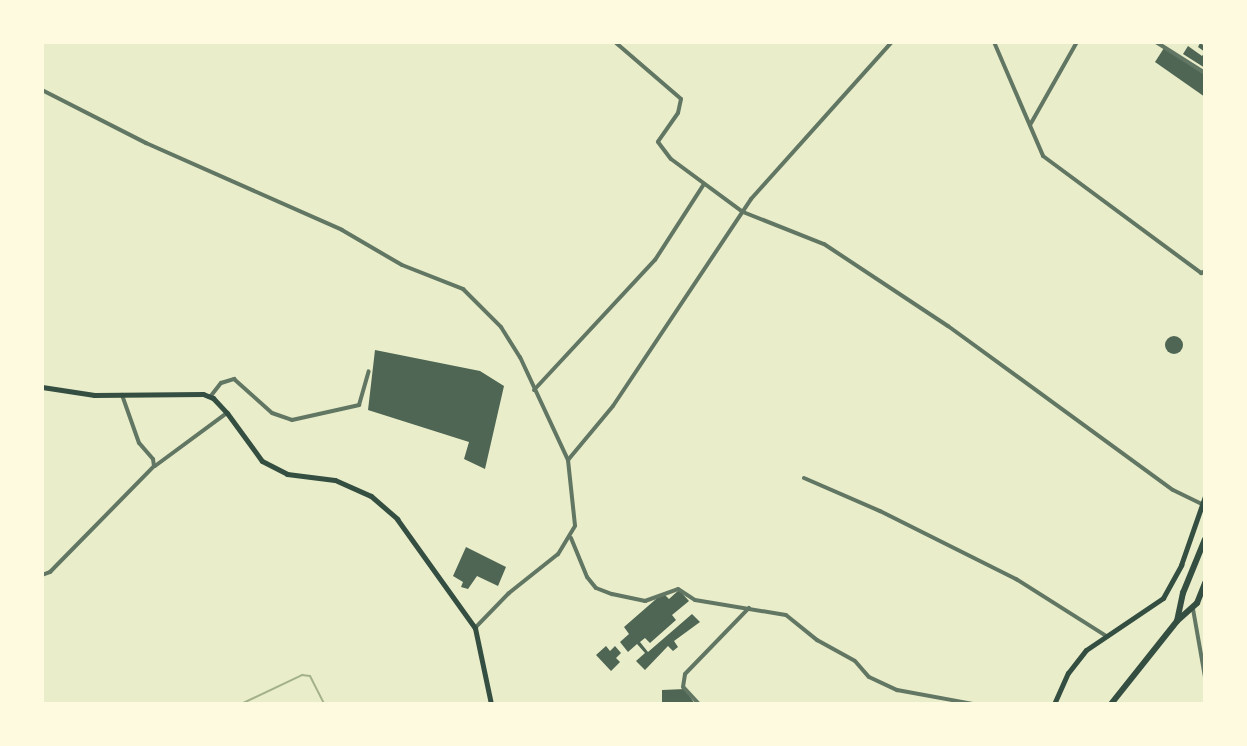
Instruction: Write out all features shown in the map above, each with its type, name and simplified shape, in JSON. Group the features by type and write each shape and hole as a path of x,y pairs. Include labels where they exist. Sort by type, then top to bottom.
{"highway":[{"path":"1177,621 1183,593 1205,539"},
{"path":"1111,704 1177,621 1193,607 1205,583"}],"main road":[{"path":"42,387 94,395 195,392 210,397 227,413 262,461 287,474 335,480 371,496 397,519 475,628 491,704"},
{"path":"1054,704 1068,673 1086,650 1163,598 1181,565 1205,496"}],"street":[{"path":"615,42 681,99 678,113 658,142 671,159 743,212 824,244 948,326 1173,490 1202,504"},
{"path":"568,460 613,406 743,212 813,127 892,42"},
{"path":"994,42 1043,156 1201,273 1205,271"},
{"path":"1030,125 1077,42"},
{"path":"1156,42 1205,73"},
{"path":"42,90 146,143 342,230 402,265 463,289 511,341 568,460 575,526 571,538 558,554 509,593 475,628"},
{"path":"534,390 655,260 704,184"},
{"path":"210,397 221,383 234,379 272,413 292,420 359,405 369,371"},
{"path":"122,395 139,443 153,459 154,466"},
{"path":"42,575 50,572 154,466 227,413"},
{"path":"804,478 880,511 1016,579 1106,636"},
{"path":"571,538 587,577 596,588 645,601 678,589 695,600 786,615 817,640 855,661 869,677 897,690 973,704"},
{"path":"1193,607 1205,677"},
{"path":"699,704 683,687 685,674 749,608"}],"building":[{"path":"1188,46 1202,56 1205,52 1205,68 1183,54"},
{"path":"1164,48 1205,75 1205,97 1155,62"},
{"path":"1174,336 1183,345 1174,354 1165,345"},
{"path":"375,350 480,371 504,386 485,469 464,459 469,442 368,410"},
{"path":"466,547 506,567 498,586 477,576 468,589 461,587 463,582 453,576"},
{"path":"679,590 689,601 672,615 676,620 650,643 645,638 640,642 648,652 692,614 700,622 674,641 678,647 673,651 668,646 645,670 636,661 645,653 637,644 628,652 620,642 629,634 624,627 663,593 669,599"},
{"path":"606,646 610,651 615,646 621,653 616,658 620,662 611,671 596,655"},
{"path":"685,689 695,704 662,703 662,690"}],"waterway":[{"path":"241,704 302,675 310,676 324,704"}]}
